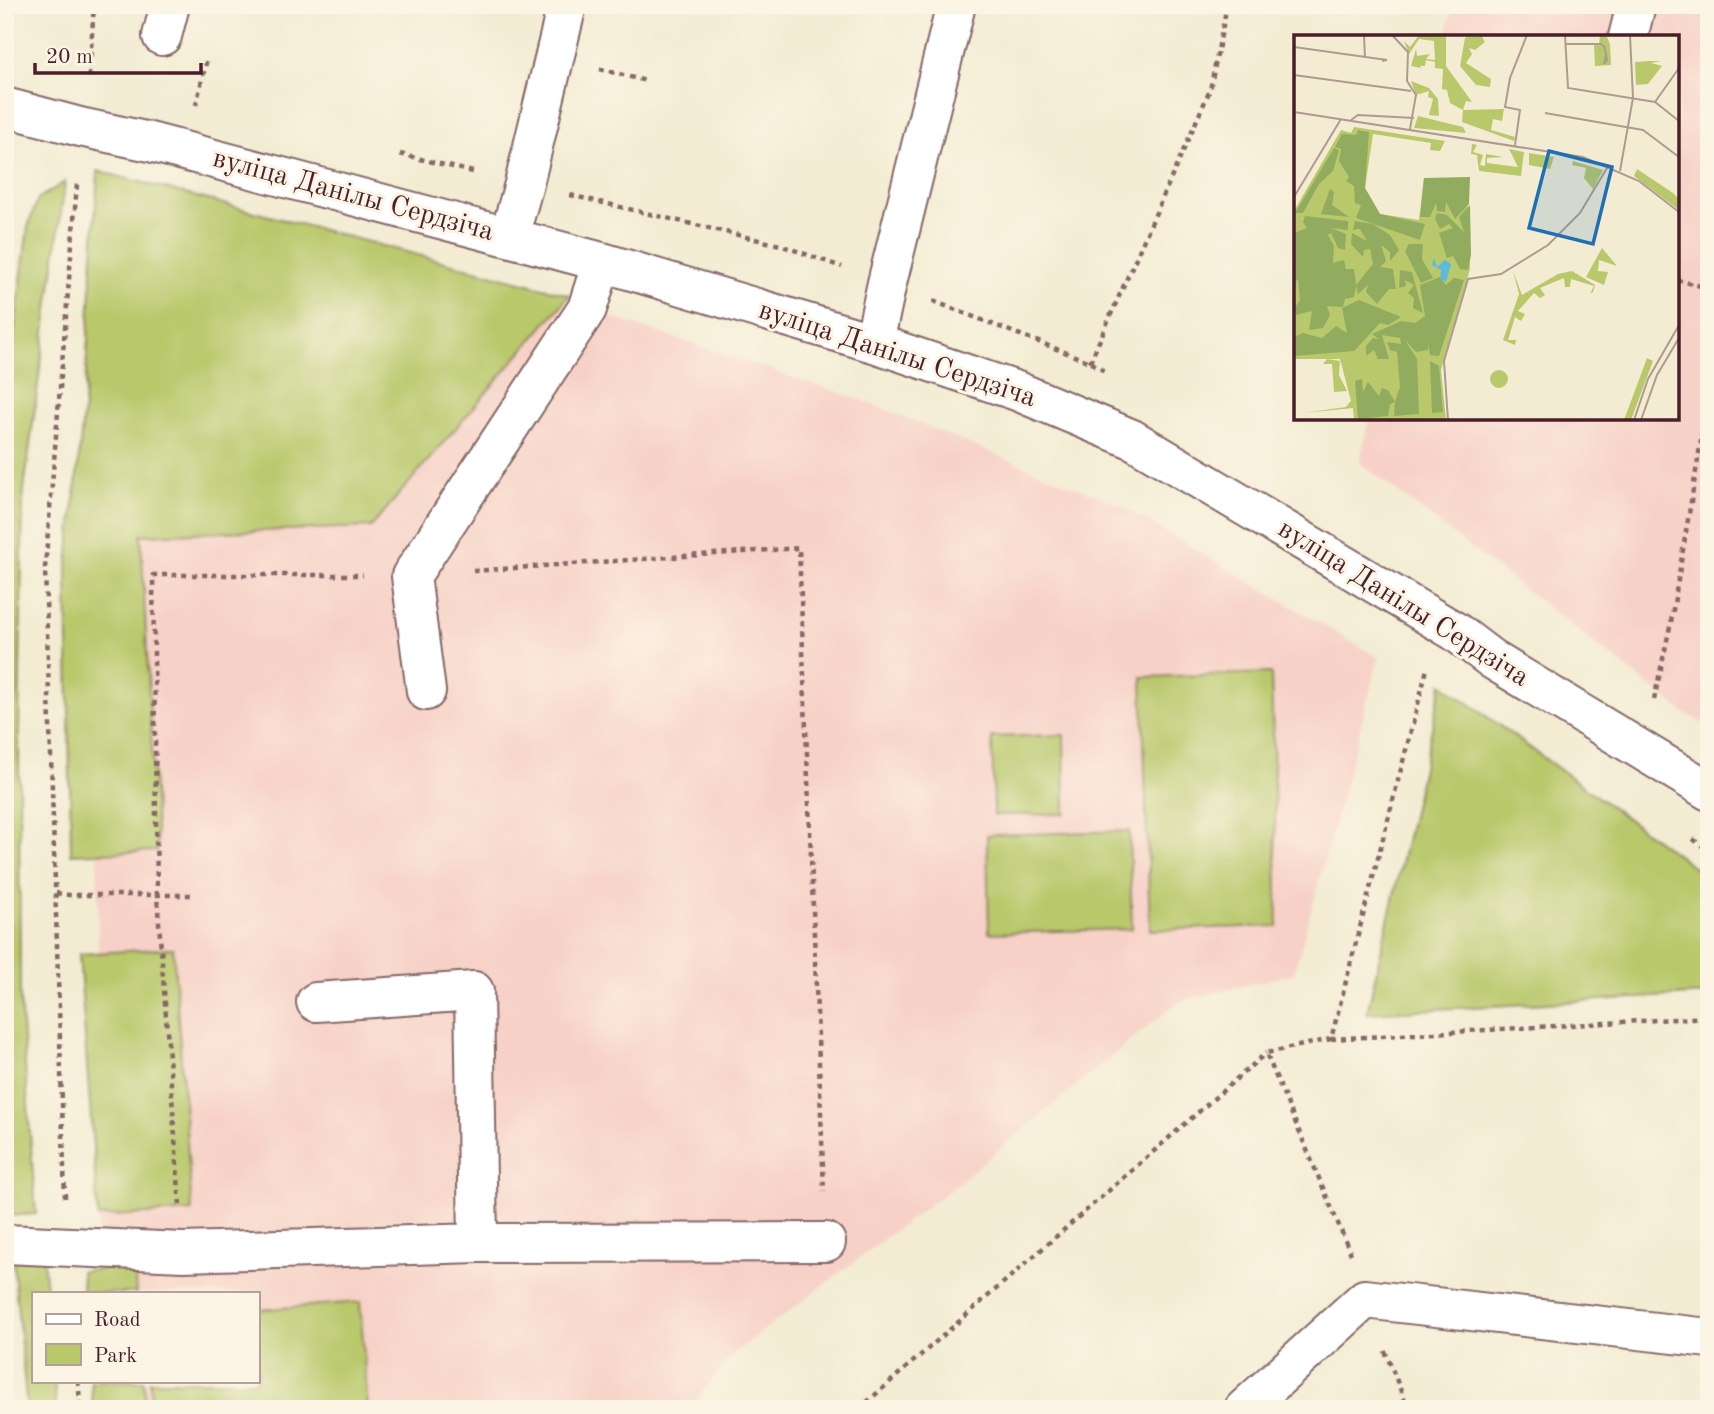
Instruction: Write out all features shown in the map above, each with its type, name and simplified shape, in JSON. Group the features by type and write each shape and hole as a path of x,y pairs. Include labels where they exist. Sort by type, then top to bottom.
{"street":[{"path":"509,237 567,5"},
{"path":"874,343 956,5"},
{"path":"1628,35 1636,5"},
{"name":"вуліца Данілы Сердзіча","path":"5,107 149,142 602,262 874,343 1017,391 1132,439 1456,632 1493,660 1709,791"},
{"path":"426,691 411,576 587,309 602,262"},
{"path":"316,1002 474,991 478,1244"},
{"path":"5,1244 183,1252 478,1244 826,1242"},
{"path":"1244,1409 1365,1299 1709,1338"}],"path":[{"path":"88,76 94,5"},
{"path":"1090,362 1210,90 1227,5"},
{"path":"597,69 646,81"},
{"path":"66,1246 45,568 77,184"},
{"path":"1679,280 1709,288"},
{"path":"1654,701 1671,622 1709,393"},
{"path":"799,548 826,1242"},
{"path":"1331,1039 1427,669"},
{"path":"55,893 195,895"},
{"path":"157,896 183,1252"},
{"path":"859,1409 1266,1053 1331,1039 1709,1017"},
{"path":"1266,1053 1357,1269 1365,1299 1408,1409"},
{"path":"78,1382 81,1409"}],"shaded area":[{"path":"1453,5 1709,5 1709,728 1685,713 1360,463 1369,420 1679,420 1679,35 1446,35"},
{"path":"97,188 484,292 587,309 864,401 1118,504 1379,658 1294,974 1179,1001 957,1184 734,1353 689,1409 108,1409 107,1382 259,1382 259,1292 101,1292 98,1249"}],"green space":[{"path":"98,171 570,295 371,527 141,535 157,851 71,854 67,573 84,406"},
{"path":"65,182 23,497 19,731 20,997 36,1214 5,1216 5,403 28,227 38,199"},
{"path":"1271,673 1278,926 1150,930 1142,677"},
{"path":"1442,684 1709,878 1709,994 1367,1013"},
{"path":"1064,735 1065,814 994,815 992,737"},
{"path":"1129,831 1132,929 989,933 987,835"},
{"path":"173,948 192,1211 98,1217 79,954"},
{"path":"43,1255 46,1292 32,1292 32,1382 54,1382 56,1409 27,1409 13,1261"},
{"path":"134,1266 136,1292 83,1292 81,1271"},
{"path":"360,1302 368,1409 152,1409 150,1382 259,1382 259,1310"},
{"path":"91,1382 144,1382 146,1409 93,1409"}]}
